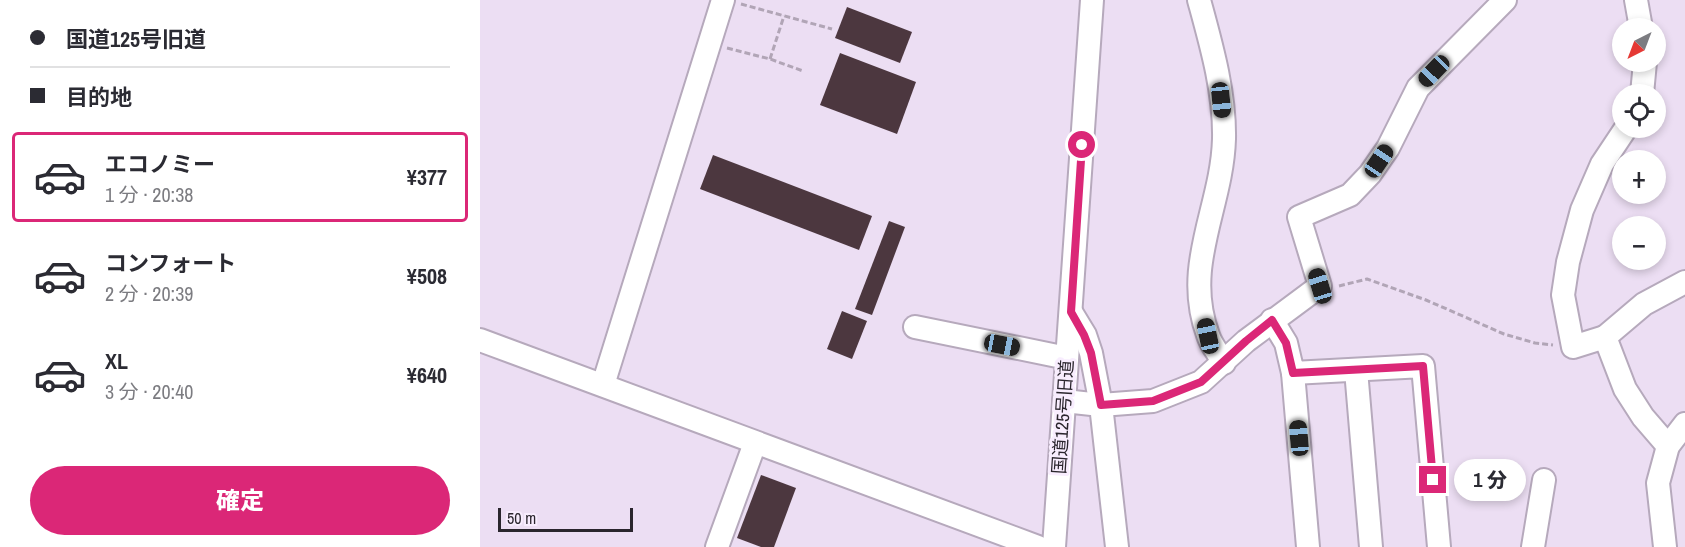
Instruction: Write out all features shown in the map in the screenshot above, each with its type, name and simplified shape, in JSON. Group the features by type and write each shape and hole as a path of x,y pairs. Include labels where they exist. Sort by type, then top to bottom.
{"street":[{"name":"国道125号旧道","path":"1054,547 1092,0"},
{"path":"1199,0 1219,83 1224,136 1222,170 1199,267 1198,289 1208,336 1224,363"},
{"path":"1064,401 1101,405 1153,401 1201,382 1272,320 1320,286 1299,217 1350,195 1370,174 1388,148 1418,88 1505,0"},
{"path":"1636,0 1639,18"},
{"path":"603,384 710,43 729,1"},
{"path":"1619,138 1602,164 1582,210 1568,262 1563,295 1573,347 1605,337 1644,304 1685,282"},
{"path":"1071,312 1091,353 1101,405 1117,547"},
{"path":"1272,320 1286,343 1293,373 1308,547"},
{"path":"915,327 1067,358"},
{"path":"1605,337 1625,390 1643,417 1668,446"},
{"path":"480,340 1038,547"},
{"path":"1293,373 1423,366 1439,547"},
{"path":"1356,370 1371,547"},
{"path":"1665,547 1658,483 1668,446 1685,424"},
{"path":"717,547 755,443"},
{"path":"1533,547 1544,480"}],"path":[{"path":"729,1 832,29"},
{"path":"770,59 784,16"},
{"path":"710,43 770,59 803,71"},
{"path":"1320,286 1327,294 1341,284 1367,279 1426,300 1504,334 1535,343 1573,347"}],"building":[{"path":"847,7 912,32 900,63 835,38"},
{"path":"840,53 916,82 897,134 820,105"},
{"path":"713,155 872,216 859,250 700,189"},
{"path":"889,221 905,227 872,315 855,309"},
{"path":"842,311 867,321 852,359 827,349"},
{"path":"761,475 796,488 774,547 761,547 737,538"}],"route":[{"path":"1082,145 1071,312 1091,353 1101,405 1153,401 1201,382 1272,320 1286,343 1293,373 1423,366 1433,480"}]}
